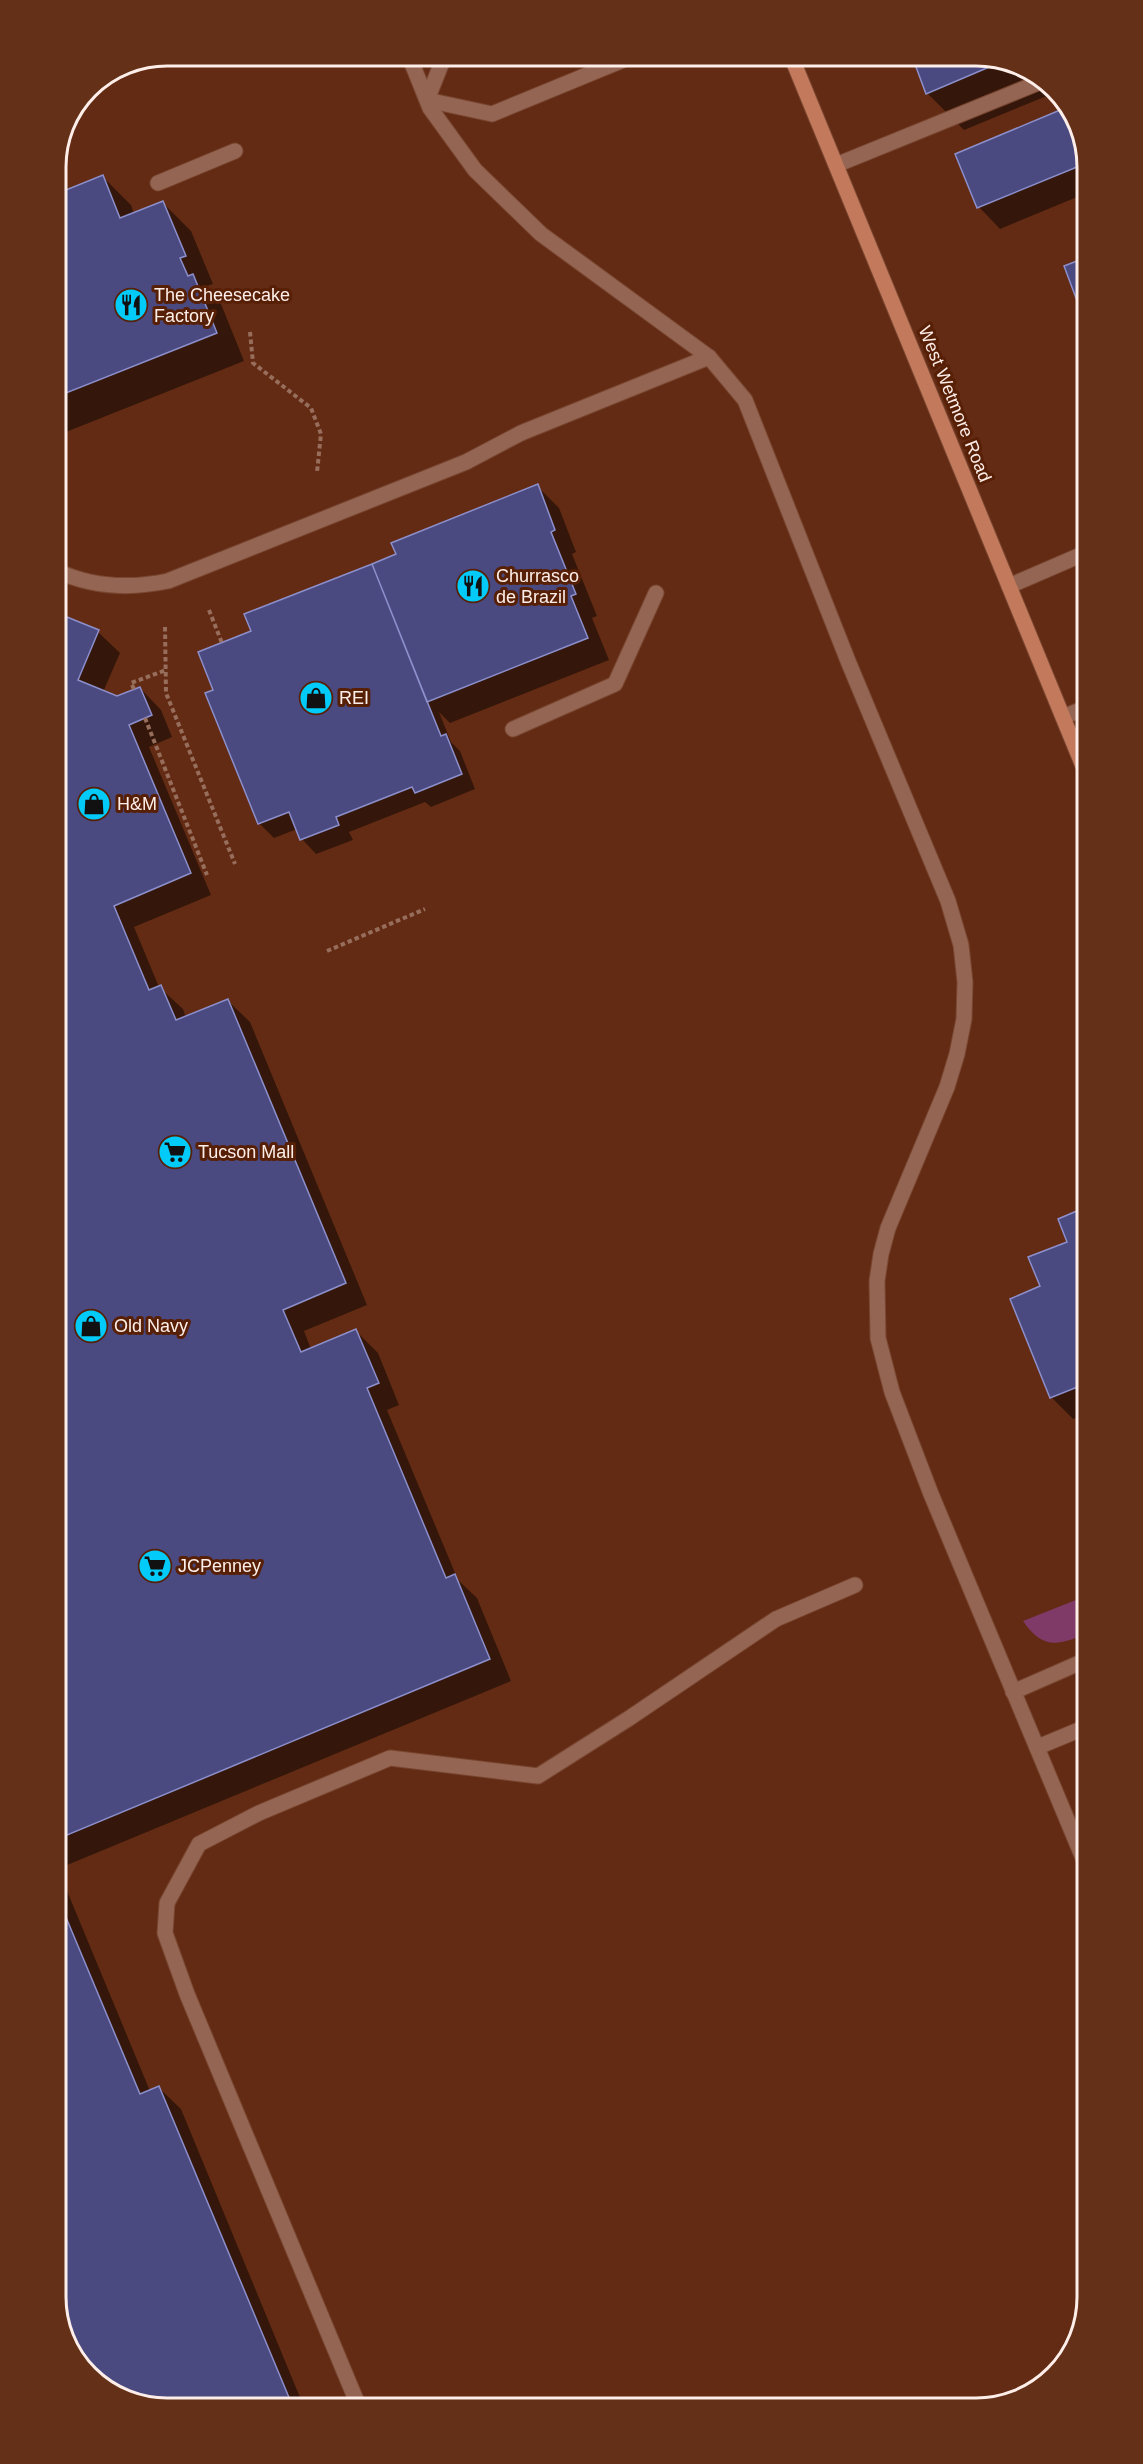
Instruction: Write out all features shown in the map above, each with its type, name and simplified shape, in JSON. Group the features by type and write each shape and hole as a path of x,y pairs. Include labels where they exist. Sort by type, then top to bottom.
{"main road":[{"name":"West Wetmore Road","path":"795,66 1077,751"}],"street":[{"path":"413,66 430,108 475,170 541,234 709,357 744,400 848,661 948,901 961,945 965,982 964,1019 957,1053 946,1087 888,1228 879,1263 876,1311 878,1338 892,1392 931,1494 1077,1843"},
{"path":"427,100 440,66"},
{"path":"427,100 492,114 609,66"},
{"path":"836,165 1033,85"},
{"path":"158,183 235,151"},
{"path":"66,575 74,579 115,586 147,585 168,581 466,462 521,433 709,357"},
{"path":"1009,586 1077,557"},
{"path":"513,729 615,684 656,593"},
{"path":"1063,717 1077,711"},
{"path":"355,2398 187,1994 165,1933 167,1903 199,1844 259,1813 390,1758 538,1776 776,1619 855,1585"},
{"path":"1013,1692 1077,1664"},
{"path":"1038,1747 1077,1731"}],"path":[{"path":"250,332 253,363 311,408 321,434 316,472"},
{"path":"209,610 222,643"},
{"path":"165,627 166,693 235,864"},
{"path":"134,689 131,683 166,670"},
{"path":"145,718 207,875"},
{"path":"327,951 425,909"}],"shaded area":[{"path":"1077,1600 1077,1637 1058,1643 1044,1641 1037,1637 1023,1621"}],"building":[{"path":"916,66 989,67 926,94"},
{"path":"1059,110 1072,135 1077,167 977,208 955,154"},
{"name":"The Cheesecake Factory","path":"103,175 120,218 163,201 186,256 180,258 188,276 193,274 217,333 66,393 66,190"},
{"path":"1077,261 1077,301 1064,266"},
{"path":"538,484 555,530 551,532 576,594 571,596 588,638 427,702 372,564 396,554 391,543"},
{"name":"REI","path":"372,564 441,736 446,734 462,774 415,793 412,787 336,817 339,825 300,840 289,812 258,824 205,693 213,690 198,652 251,631 244,614"},
{"name":"Tucson Mall","path":"66,617 99,630 78,680 117,696 140,687 152,715 129,725 191,873 114,906 149,990 161,985 176,1020 228,999 346,1283 283,1310 301,1352 356,1329 379,1383 367,1388 446,1578 455,1574 490,1659 66,1836"},
{"path":"1077,1211 1077,1387 1050,1398 1010,1299 1040,1286 1028,1257 1067,1242 1058,1219"},
{"path":"66,1917 140,2094 159,2086 289,2398 160,2398 141,2395 106,2377 91,2364 76,2342 68,2317 66,2297"}],"place":[{"name":"The Cheesecake Factory","path":"131,305"},
{"name":"Churrasco de Brazil","path":"473,586"},
{"name":"REI","path":"316,698"},
{"name":"H&M","path":"94,804"},
{"name":"Tucson Mall","path":"175,1152"},
{"name":"Old Navy","path":"91,1326"},
{"name":"JCPenney","path":"155,1566"}]}
